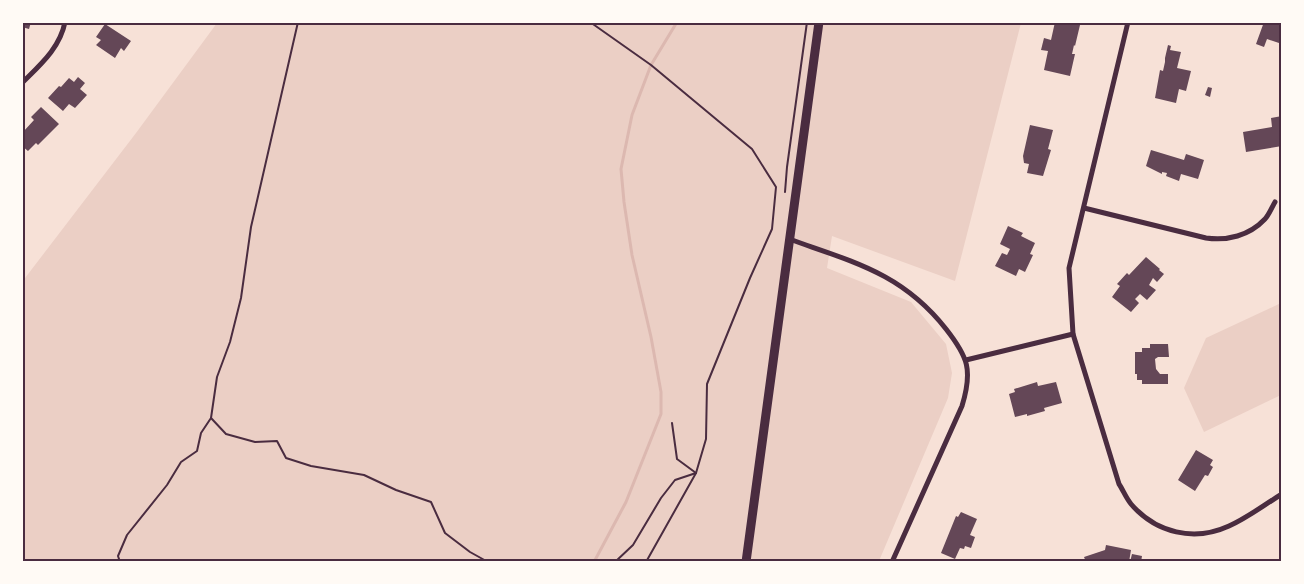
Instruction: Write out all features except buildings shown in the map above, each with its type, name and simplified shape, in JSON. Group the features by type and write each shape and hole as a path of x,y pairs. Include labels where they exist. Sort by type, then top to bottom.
{"street":[{"path":"22,83 48,57 62,33 65,22"},
{"path":"746,562 819,22"},
{"path":"1128,22 1069,268 1074,334 1119,484 1131,504 1157,525 1184,534 1210,533 1229,526 1282,494"},
{"path":"1084,208 1220,240 1237,237 1249,231 1265,219 1275,202"},
{"path":"790,239 863,265 900,284 938,318 956,342 966,360 969,373 967,390 962,406 892,562"},
{"path":"966,360 1074,334"}],"path":[{"path":"120,562 118,556 128,534 167,485 181,462 197,450 201,433 211,418 217,377 230,342 241,298 252,227 298,22"},
{"path":"590,22 651,64 752,149 776,187 772,229 707,384 706,439 696,473 646,562"},
{"path":"211,418 226,434 255,442 277,441 286,458 311,466 364,475 396,490 431,502 445,533 470,552 488,562"},
{"path":"672,423 677,459 696,473"},
{"path":"615,562 633,545 661,498 675,480 696,473"}],"shaded area":[{"path":"217,23 1021,23 955,281 832,236 827,268 911,302 946,344 952,373 948,398 879,561 23,561 22,282"},
{"path":"1281,303 1281,395 1204,432 1184,388 1206,338"}],"waterway":[{"path":"594,562 626,502 661,414 661,392 651,337 632,255 621,169 632,115 651,65 677,22"}]}
